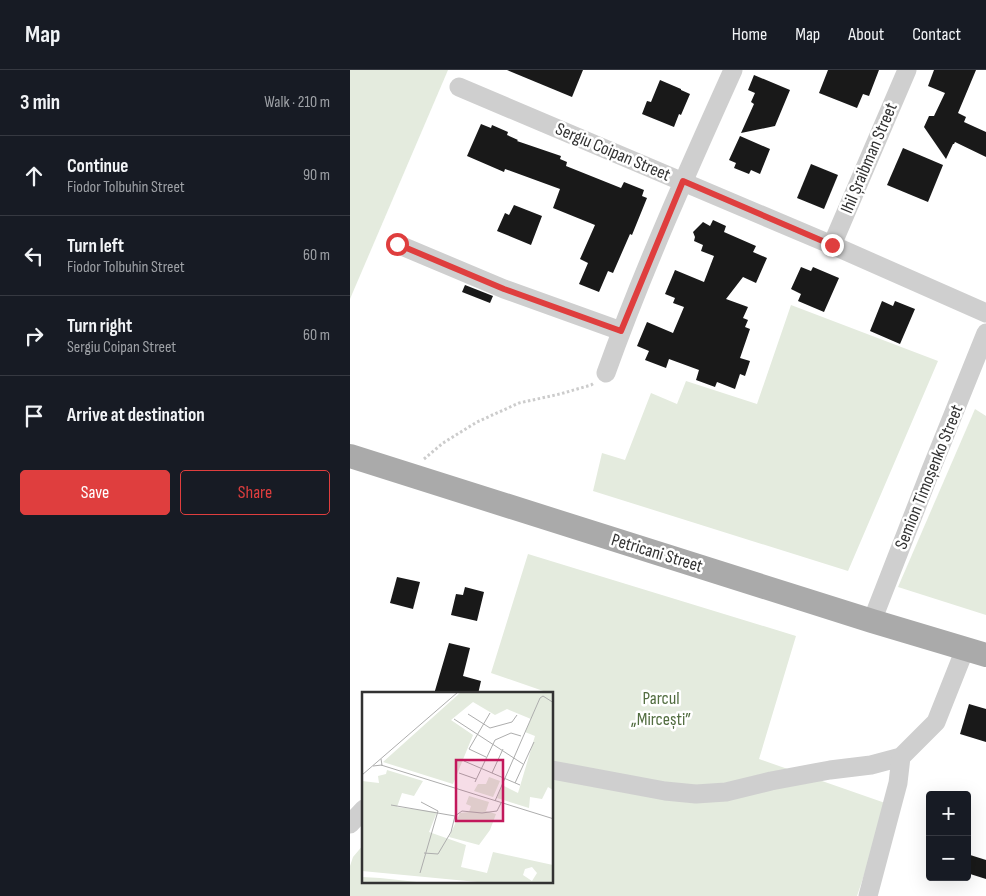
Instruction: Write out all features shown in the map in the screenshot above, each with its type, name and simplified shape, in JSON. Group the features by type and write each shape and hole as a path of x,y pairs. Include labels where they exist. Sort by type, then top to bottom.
{"main road":[{"name":"Petricani Street","path":"350,456 976,652"}],"street":[{"path":"606,373 621,331 683,181 733,70"},
{"name":"Ihil Șraibman Street","path":"832,245 906,70"},
{"name":"Sergiu Coipan Street","path":"459,87 683,181 986,313"},
{"path":"397,244 504,289 621,331"},
{"name":"Semion Timoșenko Street","path":"872,621 986,333"},
{"name":"Petricani Street","path":"901,757 936,722 976,652"},
{"path":"554,770 665,791 696,794 726,792 771,781 870,765 901,757 898,783 868,896"},
{"path":"350,824 362,811"}],"path":[{"path":"409,474 429,453 477,422 519,403 591,385 606,373"}],"green space":[{"path":"350,70 448,70 350,299"},
{"path":"791,305 938,361 848,571 593,491 602,453 625,460 651,393 677,404 686,381 757,404"},
{"path":"975,409 986,416 986,615 898,587"},
{"name":"Parcul „Mircești”","path":"528,554 796,636 759,759 888,804 857,896 350,896 350,866 353,857 362,846 362,884 554,884 554,692 546,692 491,673"}],"building":[{"path":"507,70 583,70 572,97"},
{"path":"828,70 879,70 869,96 863,94 857,108 819,93"},
{"path":"934,70 976,70 958,113 966,117 964,122 986,132 986,157 955,142 946,159 924,127 929,116 934,116 945,93 928,86"},
{"path":"754,75 790,90 775,126 741,133 754,104 751,102 755,93 748,90"},
{"path":"660,80 690,94 674,127 642,114 647,101 651,102"},
{"path":"481,124 491,128 492,125 508,132 507,135 517,141 561,156 560,159 567,162 566,166 621,188 624,182 644,190 642,196 647,198 632,235 630,234 613,273 608,271 599,292 579,284 588,263 580,259 595,225 553,208 560,189 505,169 504,172 467,156"},
{"path":"740,136 770,149 760,174 751,170 749,174 734,168 736,163 729,160"},
{"path":"903,148 943,165 928,202 887,185"},
{"path":"811,164 838,175 824,209 797,198"},
{"path":"514,205 542,216 531,245 497,231 505,213 509,215"},
{"path":"713,220 726,226 724,232 756,246 753,252 767,258 756,283 743,277 726,299 748,307 743,318 748,320 745,327 750,329 740,358 750,361 745,376 740,374 735,389 717,382 715,387 696,380 699,370 669,359 666,368 645,360 649,351 637,346 647,322 673,333 684,307 673,303 675,298 665,294 675,270 704,282 714,256 701,251 703,245 694,241 693,232 703,222 710,226"},
{"path":"801,267 811,271 813,267 839,278 824,312 798,301 801,294 791,289"},
{"path":"465,285 493,296 490,303 462,292"},
{"path":"882,301 893,306 895,301 915,309 900,344 870,331"},
{"path":"397,577 420,582 413,609 390,603"},
{"path":"465,587 484,592 477,621 451,615 456,594 463,595"},
{"path":"449,643 470,648 463,676 481,681 478,692 435,692"},
{"path":"969,704 986,709 986,742 960,734"},
{"path":"971,855 986,860 986,879 971,874"}],"route":[{"path":"397,244 504,289 621,331 683,181 832,245"}]}
